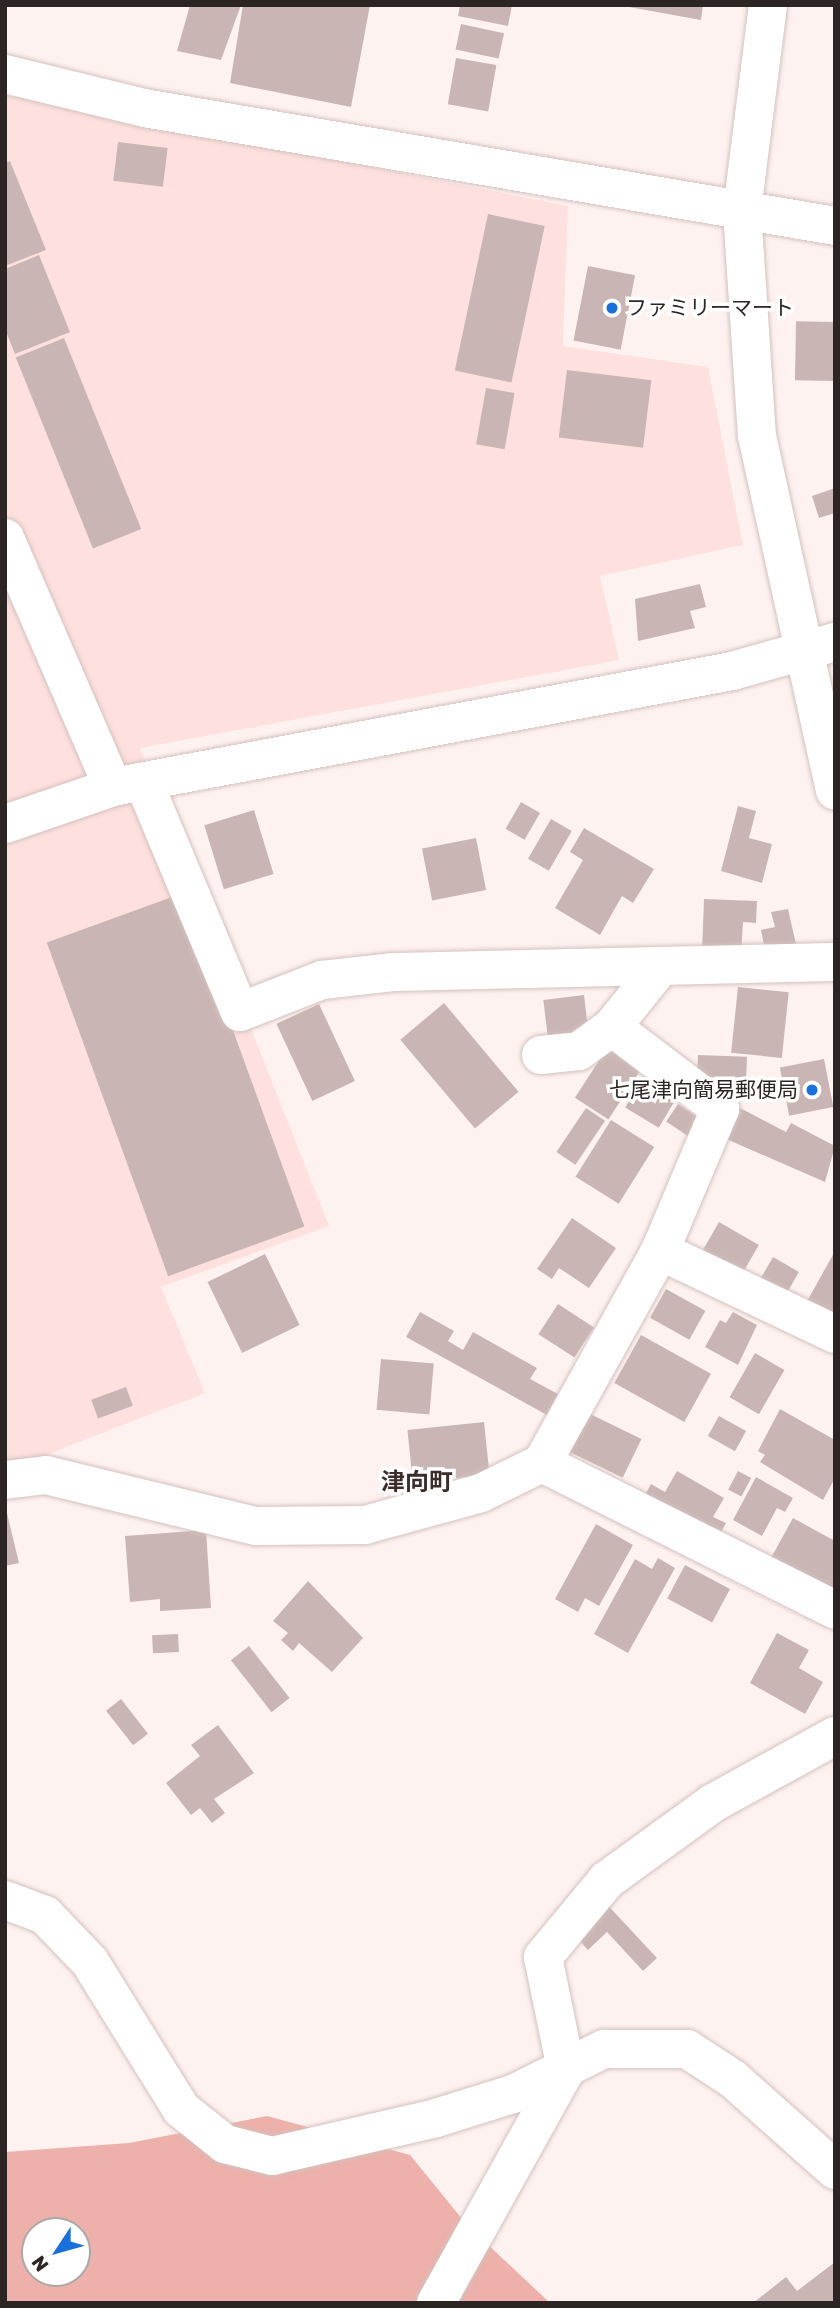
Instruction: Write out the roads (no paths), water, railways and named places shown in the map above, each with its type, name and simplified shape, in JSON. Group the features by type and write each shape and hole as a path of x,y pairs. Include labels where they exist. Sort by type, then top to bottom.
{"street":[{"path":"768,5 742,211 757,436 819,646 835,791"},
{"path":"5,74 144,108 835,226"},
{"path":"5,538 240,1012 322,981 393,972 835,962"},
{"path":"5,824 129,785 732,671 819,646"},
{"path":"541,1055 579,1051 612,1027 661,966"},
{"path":"5,1480 46,1475 256,1526 365,1525 481,1493 542,1463 660,1251 720,1109 612,1027"},
{"path":"660,1251 835,1334"},
{"path":"542,1463 835,1610"},
{"path":"436,2303 566,2069 542,1957 607,1880 713,1803 835,1736"},
{"path":"5,1900 45,1915 90,1962 181,2109 225,2144 272,2156 436,2118 566,2069 604,2049 687,2049 733,2079 835,2170"}],"place":[{"name":"ファミリーマート","path":"612,308"},
{"name":"七尾津向簡易郵便局","path":"812,1090"}],"district":[{"name":"津向町","path":"417,1483"}]}
